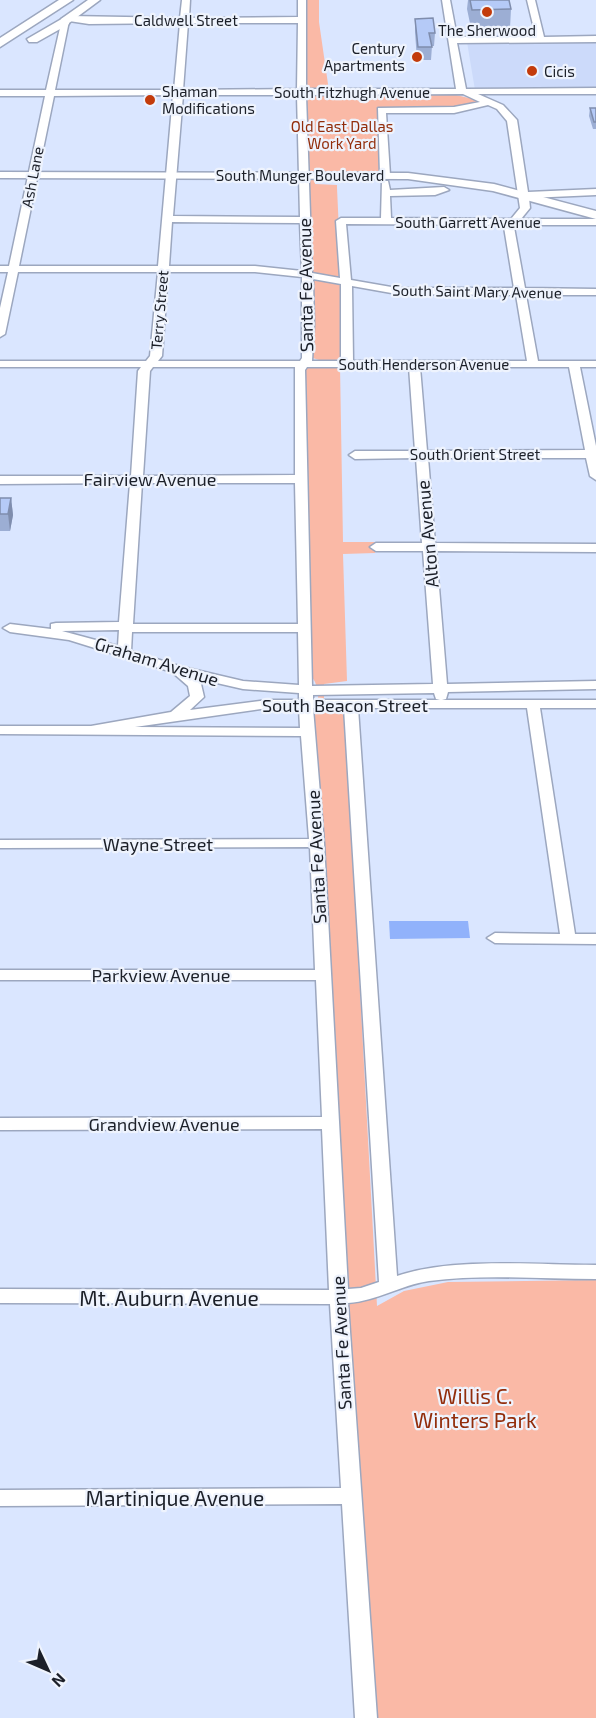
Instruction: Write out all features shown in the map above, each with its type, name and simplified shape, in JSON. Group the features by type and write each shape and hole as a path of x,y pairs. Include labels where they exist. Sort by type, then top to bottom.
{"highway":[{"path":"0,36 56,0"},
{"path":"0,43 68,0"},
{"path":"0,28 33,7"},
{"path":"0,54 68,20"}],"main road":[{"path":"68,20 95,0"},
{"name":"South Munger Boulevard","path":"0,176 303,178 414,185 562,205 594,218"},
{"name":"South Munger Boulevard","path":"385,184 430,177 494,188 594,218"},
{"name":"South Munger Boulevard","path":"0,182 32,178"},
{"path":"494,188 512,187 523,181"},
{"path":"414,185 429,184 525,199"},
{"path":"562,205 560,199 568,192"}],"street":[{"name":"Terry Street","path":"124,651 126,626 124,621 144,371 156,356 186,0"},
{"name":"Santa Fe Avenue","path":"302,0 301,92 308,359 299,369 305,697 317,843 328,1123 350,1496 366,1718"},
{"path":"446,0 460,88 505,111 512,120 523,181 525,208 509,227 533,364"},
{"path":"531,0 541,40"},
{"name":"Caldwell Street","path":"68,20 302,20"},
{"name":"Ash Lane","path":"0,334 59,41 68,20"},
{"path":"453,40 596,39"},
{"name":"South Fitzhugh Avenue","path":"0,93 596,92"},
{"path":"386,222 381,110 454,110 490,102"},
{"path":"385,184 435,192 444,190"},
{"path":"525,199 568,192 596,192"},
{"name":"South Garrett Avenue","path":"346,283 341,221 512,223 594,218"},
{"path":"166,219 304,220"},
{"name":"South Saint Mary Avenue","path":"0,269 255,269 307,274 397,291 596,292"},
{"path":"346,283 348,289 346,296 347,363"},
{"name":"South Henderson Avenue","path":"0,364 596,364"},
{"name":"Alton Avenue","path":"414,364 441,705"},
{"path":"574,364 594,454 596,476"},
{"name":"South Orient Street","path":"355,454 594,454"},
{"name":"Fairview Avenue","path":"0,480 300,479"},
{"path":"376,547 596,548"},
{"name":"Graham Avenue","path":"5,628 126,626 134,629 304,628"},
{"name":"Graham Avenue","path":"5,628 71,636 175,669 305,697"},
{"path":"174,716 196,697 194,684 175,669"},
{"name":"South Beacon Street","path":"96,729 305,697 441,688 596,685"},
{"name":"South Beacon Street","path":"305,697 351,704 596,704"},
{"path":"351,704 388,1286"},
{"path":"533,705 568,938"},
{"name":"South Beacon Street","path":"0,730 307,732"},
{"name":"Wayne Street","path":"0,844 317,843"},
{"path":"495,938 596,939"},
{"name":"Parkview Avenue","path":"0,975 322,975"},
{"name":"Grandview Avenue","path":"0,1124 328,1123"},
{"name":"Mt. Auburn Avenue","path":"0,1296 339,1297 362,1295 418,1276 447,1272 596,1272"},
{"name":"Martinique Avenue","path":"0,1498 350,1496"}],"shaded area":[{"path":"467,42 596,42 596,89 475,90"}],"green space":[{"name":"Willis C. Winters Park","path":"305,0 319,0 319,22 329,91 452,94 481,101 451,109 377,109 379,171 315,173 315,184 337,185 341,275 336,277 345,286 340,298 340,359 330,361 331,366 340,366 343,542 377,542 375,553 343,554 347,681 324,684 324,709 341,709 345,713 377,1306 404,1291 448,1282 596,1280 596,1718 376,1718 348,1314 349,1287 313,716 318,696 317,686 312,677 304,369 319,365 319,360 313,358 311,282 317,279 312,273 305,96 308,95 305,89"}],"water":[{"path":"389,921 468,921 470,938 390,939"}],"building":[{"path":"470,0 509,0 511,9 472,10"},
{"path":"433,18 435,33 429,33 432,47 418,47 415,19"},
{"path":"590,108 596,108 596,122 594,122"},
{"path":"0,498 11,498 8,514 0,514"}],"place":[{"name":"The Sherwood","path":"487,12"},
{"name":"Century Apartments","path":"417,57"},
{"name":"Cicis","path":"532,71"},
{"name":"Shaman Modifications","path":"150,100"}],"park label":[{"name":"Old East Dallas Work Yard","path":"342,134"}]}
